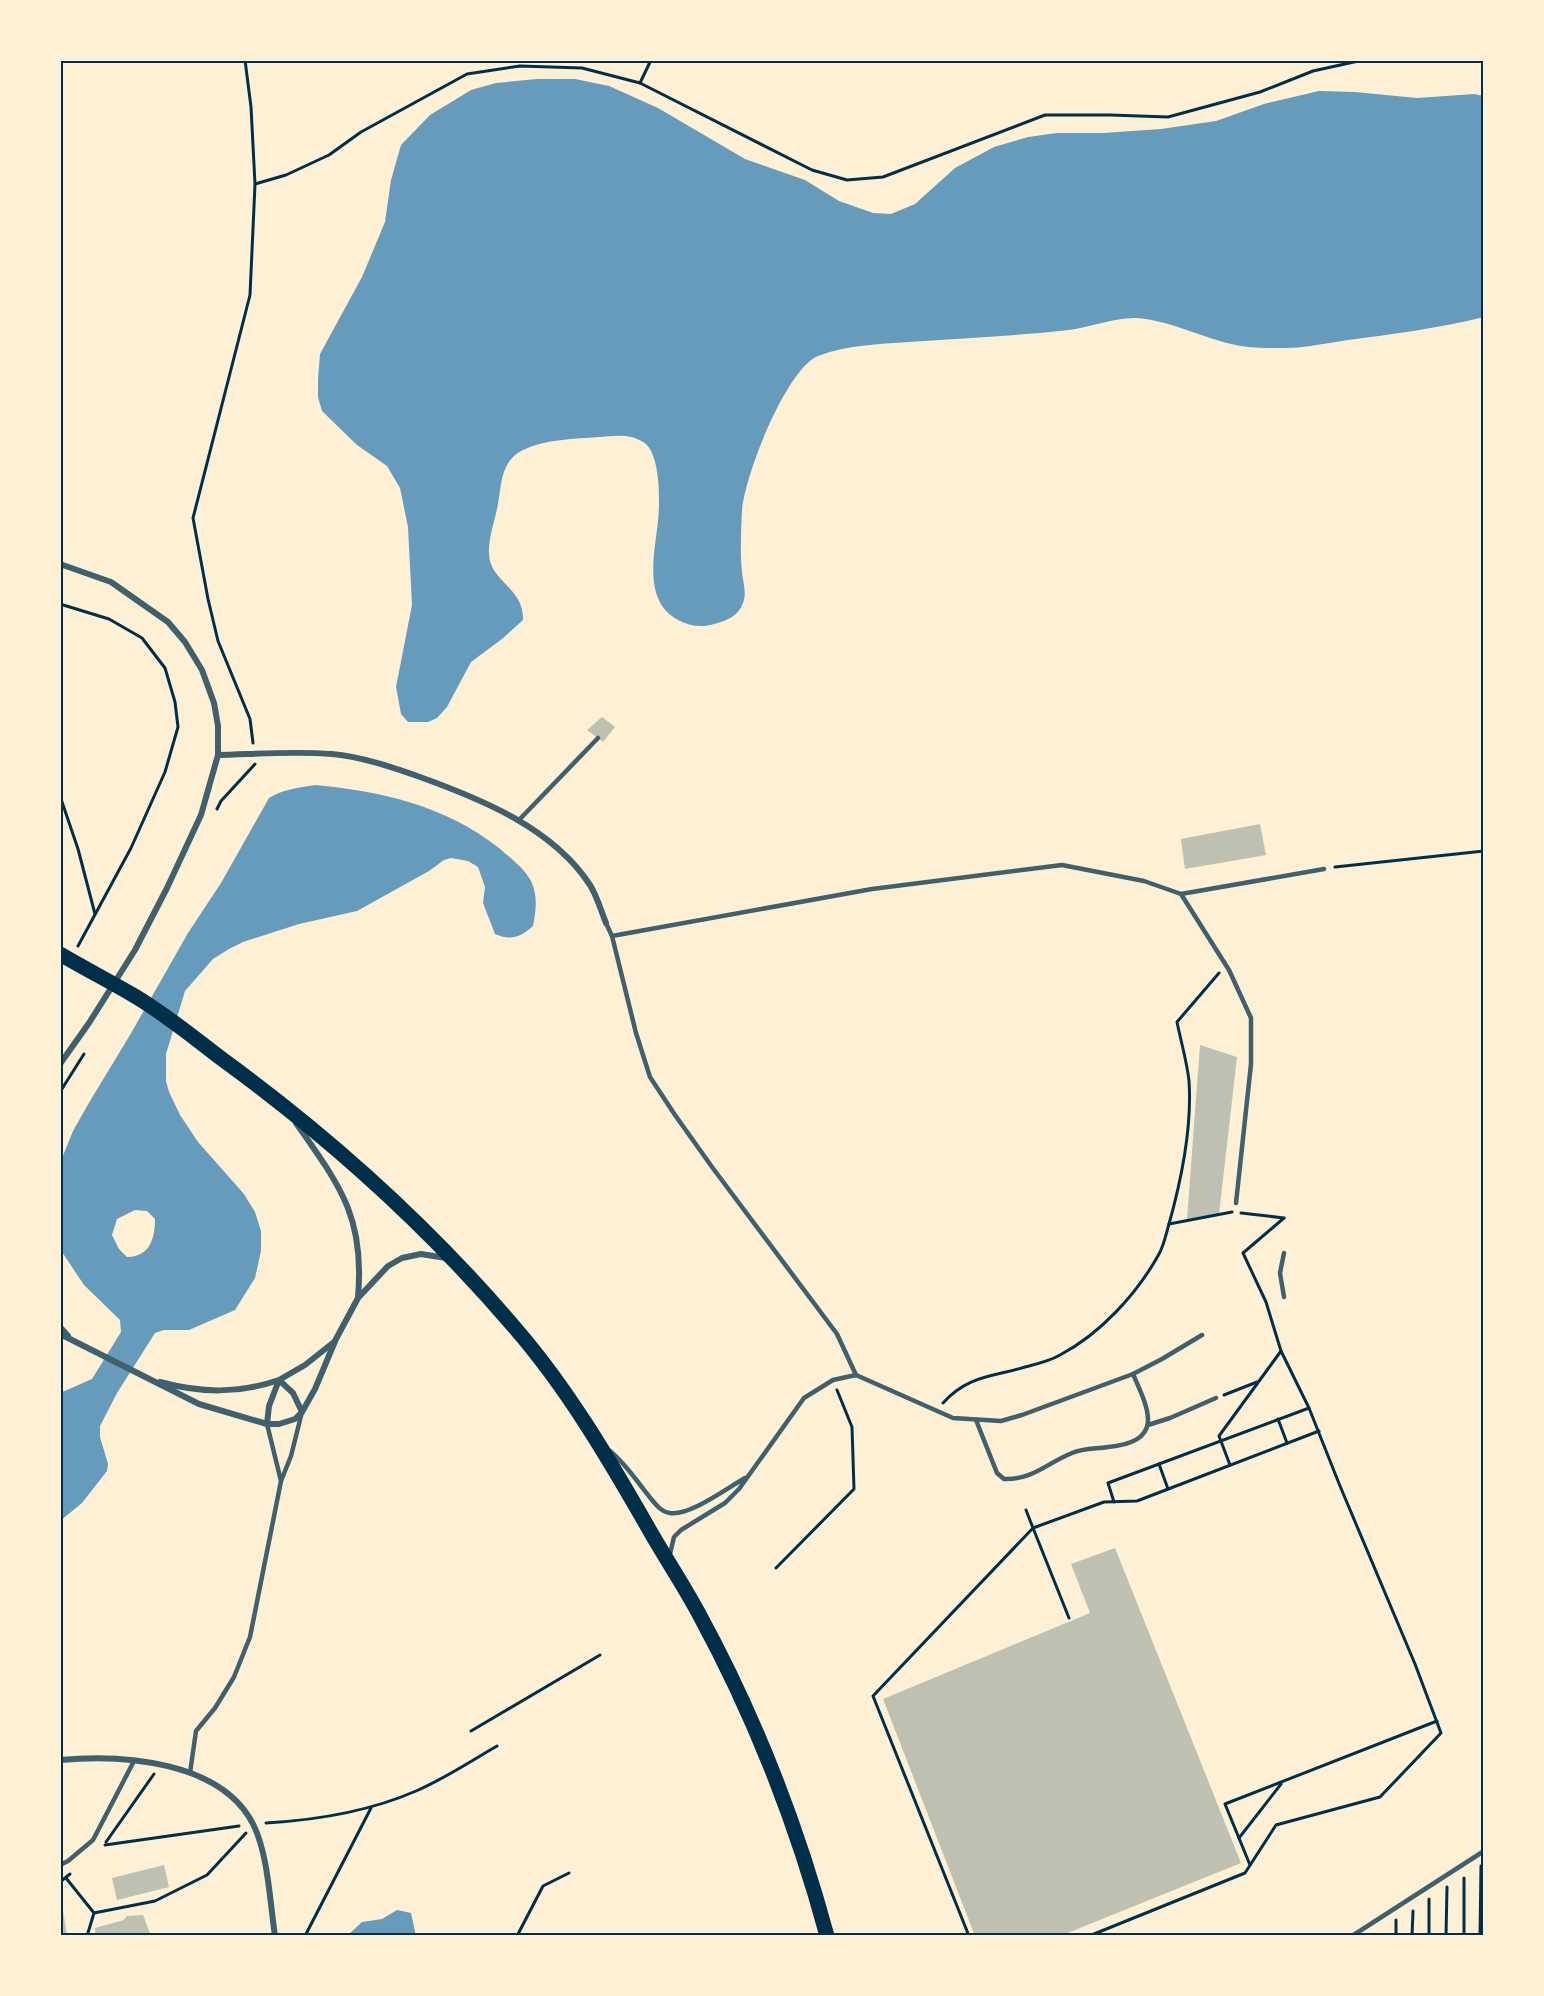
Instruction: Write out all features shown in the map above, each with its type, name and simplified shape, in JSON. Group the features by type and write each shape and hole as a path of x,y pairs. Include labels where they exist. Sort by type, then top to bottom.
{"main road":[{"path":"60,954 136,996 282,1103 338,1151 453,1258 517,1329 595,1438 699,1614 754,1728 807,1868 827,1936"}],"street":[{"path":"60,1064 135,950 167,888 201,815 218,755 218,726 214,703 202,670 185,642 168,622 111,582 61,565"},
{"path":"218,755 288,752 334,754 368,761 452,788 519,820 544,837 570,860 591,886 606,923"},
{"path":"282,1103 341,1191 353,1217 358,1241 360,1272 358,1298"},
{"path":"60,1334 199,1404 267,1425 295,1419 302,1412 358,1298 388,1266 402,1258 421,1254 453,1258"},
{"path":"60,1327 69,1337"},
{"path":"150,1380 213,1392 258,1387 279,1380 304,1365 336,1339"},
{"path":"279,1380 293,1393 302,1412"},
{"path":"267,1425 269,1406 279,1380"},
{"path":"60,1760 97,1757 134,1761 190,1773 199,1775 234,1798 253,1824 262,1851 275,1936"}],"lane":[{"path":"519,820 598,738"},
{"path":"612,936 872,889 1062,865 1144,881 1181,894 1324,869"},
{"path":"1181,894 1226,965 1251,1018 1251,1064 1236,1203"},
{"path":"606,923 612,936 636,1033 650,1077 712,1167 837,1335 855,1375"},
{"path":"1284,1253 1280,1274 1284,1298"},
{"path":"669,1562 674,1537 681,1530 725,1503 739,1489 804,1398 833,1380 855,1375 953,1418 1001,1421 1132,1374 1202,1335"},
{"path":"1132,1374 1146,1404 1149,1415 1148,1425"},
{"path":"976,1420 997,1473 1004,1479 1026,1477 1072,1453 1088,1448 1123,1445 1136,1439 1148,1425 1216,1398"},
{"path":"190,1773 194,1737 234,1677 250,1637 281,1481 291,1456 302,1412"},
{"path":"267,1425 281,1481"},
{"path":"595,1438 621,1461 653,1502 667,1512 687,1510 747,1477"},
{"path":"60,1865 93,1840 134,1761"},
{"path":"1352,1936 1482,1852"}],"path":[{"path":"245,60 251,107 255,183 250,295 193,518 218,641 250,719 255,754"},
{"path":"640,83 651,60"},
{"path":"255,183 286,175 329,154 361,132 466,74 520,66 582,68 640,83 812,170 847,180 884,177 1045,115 1168,117 1260,92 1313,71 1363,60"},
{"path":"60,604 109,620 142,638 165,668 175,702 178,727 165,772 131,849 96,915 78,849 60,796"},
{"path":"1324,869 1484,851"},
{"path":"936,1411 951,1394 978,1378 1022,1368 1059,1356 1093,1334 1140,1283 1161,1253 1180,1187 1187,1124 1189,1082 1177,1022 1226,965"},
{"path":"1089,1936 1245,1873 1276,1825 1380,1797 1441,1733 1415,1664 1309,1408 1281,1351 1266,1302 1243,1253 1284,1218 1234,1212 1169,1224"},
{"path":"1230,1465 1219,1436 1281,1351"},
{"path":"776,1568 854,1489 852,1427 833,1380"},
{"path":"1216,1398 1259,1381"},
{"path":"1114,1502 1108,1483 1309,1408"},
{"path":"1278,1419 1287,1443"},
{"path":"969,1936 873,1696 1033,1528 1104,1502 1137,1501 1318,1431"},
{"path":"1159,1464 1168,1489"},
{"path":"1026,1510 1069,1618"},
{"path":"471,1731 600,1655"},
{"path":"1250,1865 1225,1804 1437,1721"},
{"path":"105,1845 253,1824 307,1821 359,1811 416,1791 497,1746"},
{"path":"1239,1838 1282,1782"},
{"path":"305,1936 372,1806"},
{"path":"94,1913 155,1901 207,1875 253,1824"},
{"path":"1480,1936 1482,1852"},
{"path":"1464,1863 1464,1936"},
{"path":"517,1936 543,1886 569,1873"},
{"path":"1446,1936 1447,1875"},
{"path":"66,1878 94,1913"},
{"path":"1429,1886 1429,1936"},
{"path":"1412,1936 1413,1896"},
{"path":"87,1936 94,1913"}],"water":[{"path":"537,79 575,79 609,86 658,108 745,159 805,180 839,201 873,213 891,214 915,204 955,168 994,147 1028,137 1057,133 1161,129 1216,121 1264,104 1319,91 1417,98 1474,94 1484,96 1484,317 1416,330 1288,348 1241,346 1164,323 1129,318 1069,330 886,343 840,349 818,356 806,365 780,402 758,450 750,474 742,511 741,557 745,591 743,603 732,617 705,626 687,624 678,620 667,612 659,601 653,575 659,490 656,466 649,447 638,439 621,436 560,440 532,446 515,455 503,475 489,549 491,564 518,600 523,620 471,662 447,707 437,718 428,722 408,722 401,714 396,687 412,605 408,527 400,488 387,466 357,445 322,411 318,397 320,354 362,277 385,222 391,180 401,145 430,115 471,90 496,83"},
{"path":"315,785 364,791 412,803 435,811 479,833 516,863 531,881 536,903 533,926 516,937 495,934 483,903 485,887 478,867 468,861 451,858 357,911 299,924 243,942 229,949 213,959 185,991 166,1054 166,1081 180,1115 198,1142 244,1194 255,1212 261,1231 261,1251 255,1278 235,1310 189,1330 164,1330 155,1333 117,1393 100,1426 100,1437 108,1464 107,1471 82,1503 60,1521 60,1393 92,1379 121,1332 120,1320 84,1285 60,1249 60,1163 73,1131 90,1101 188,933 221,883 269,798 286,791","holes":["135,1210 147,1211 155,1219 150,1245 141,1254 127,1257 119,1249 112,1235 117,1219"]},
{"path":"397,1910 411,1913 416,1936 347,1936 362,1922 382,1919"}],"building":[{"path":"602,717 615,727 603,742 587,730"},
{"path":"1260,824 1266,855 1185,869 1181,839"},
{"path":"1200,1045 1237,1057 1219,1214 1187,1219"},
{"path":"1115,1548 1241,1863 1060,1936 975,1936 883,1699 1090,1613 1071,1564"},
{"path":"164,1865 169,1887 117,1900 112,1878"},
{"path":"61,1898 67,1936 60,1936"},
{"path":"143,1915 151,1936 96,1936 95,1928 124,1920 127,1916"}]}
